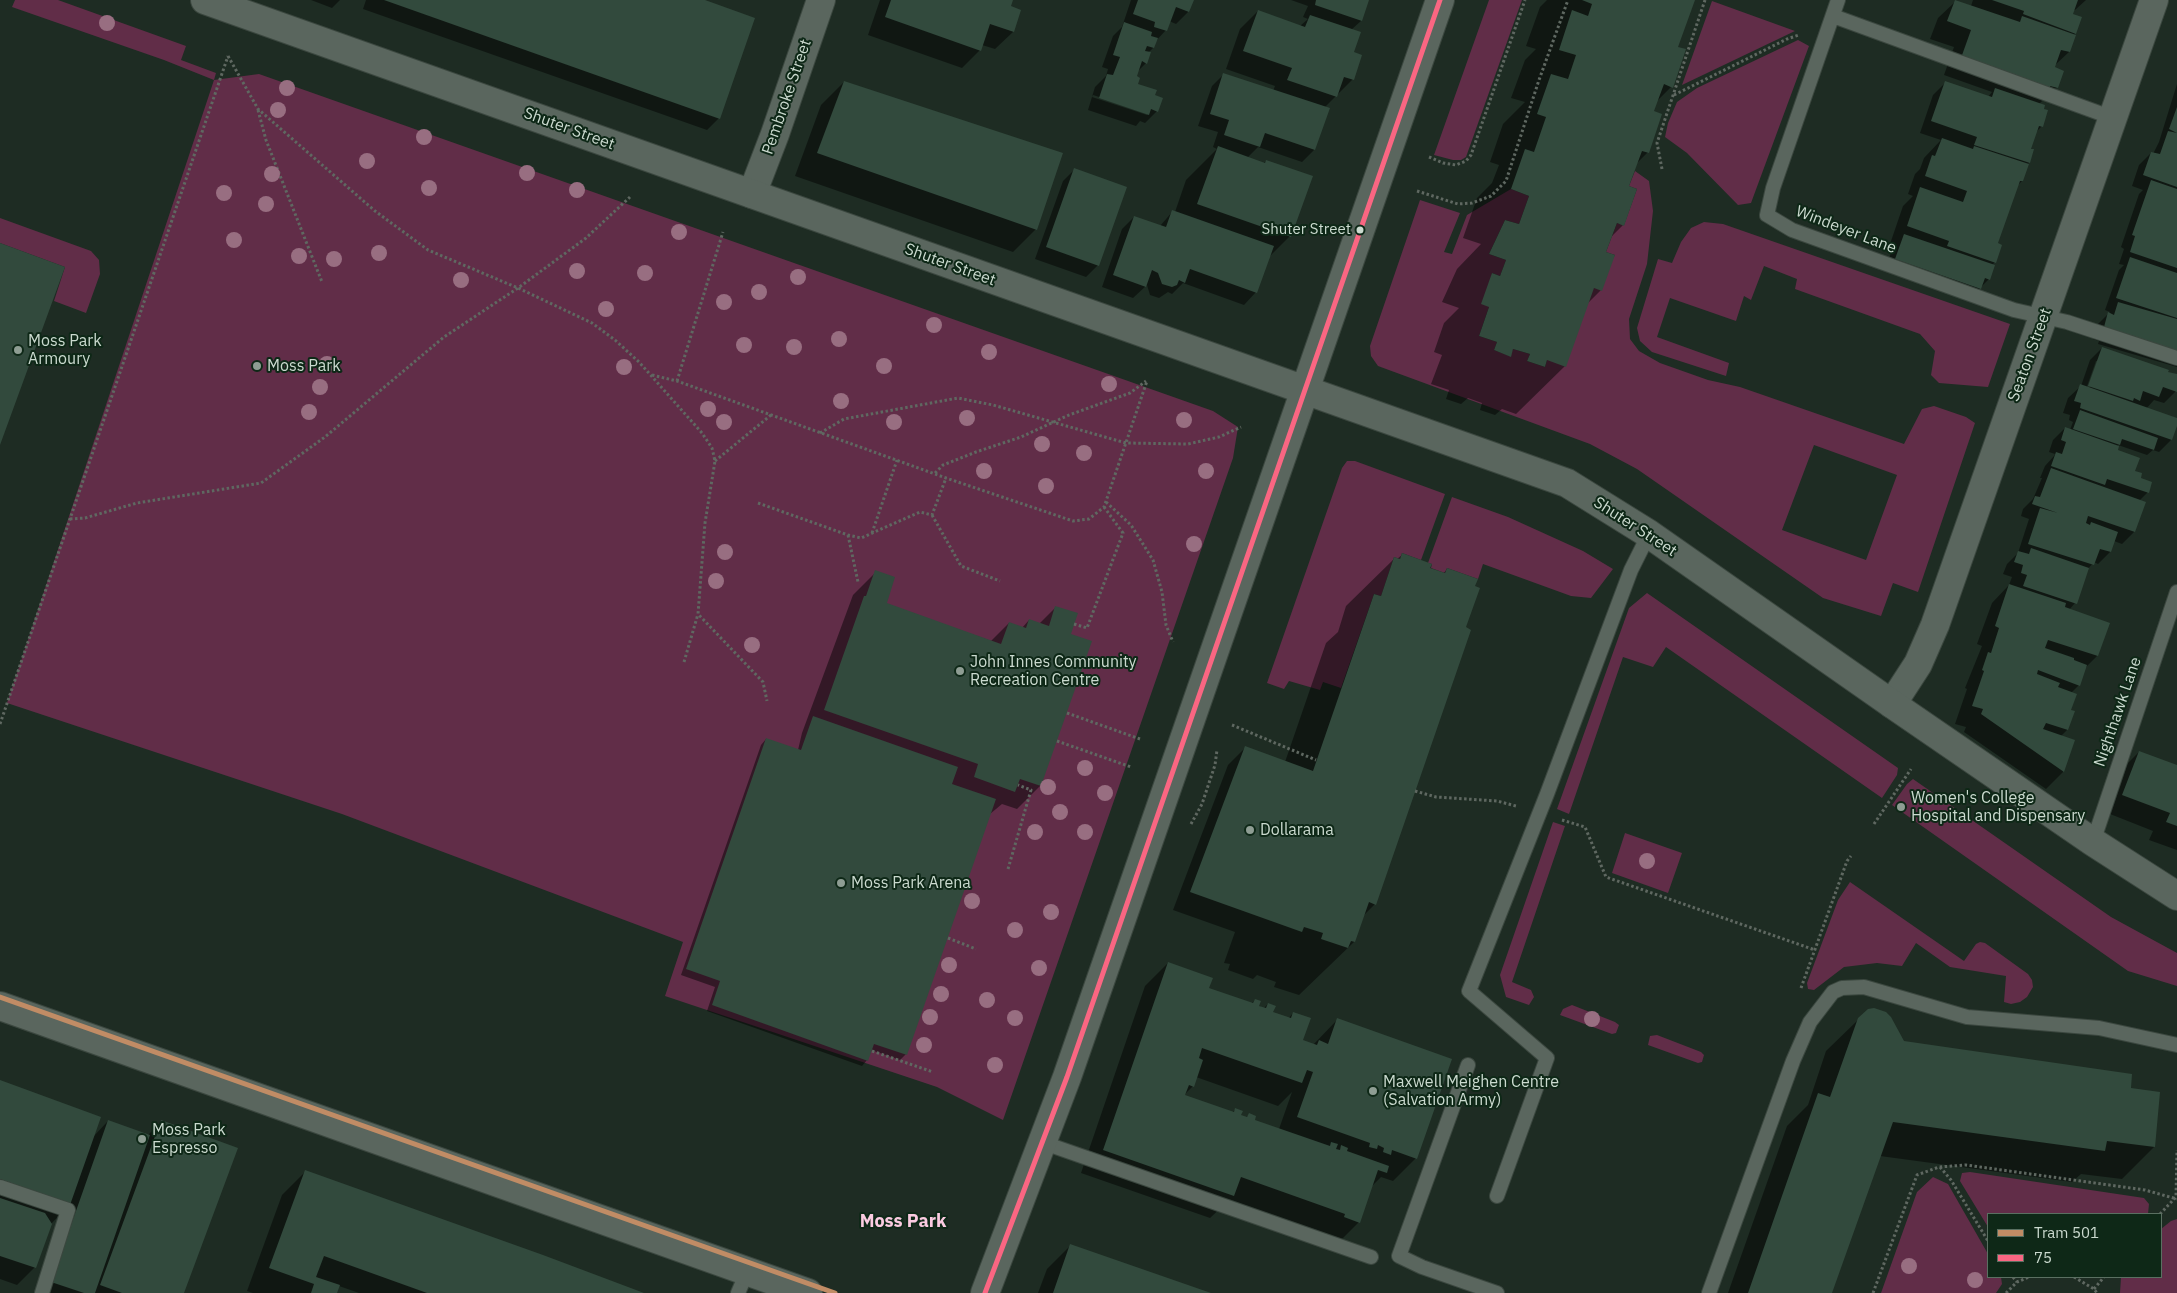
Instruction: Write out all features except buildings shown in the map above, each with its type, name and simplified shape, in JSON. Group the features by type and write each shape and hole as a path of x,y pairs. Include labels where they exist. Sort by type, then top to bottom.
{"street":[{"name":"Shuter Street","path":"205,0 1567,483 1650,534 1892,704 2093,842 2177,896"},
{"name":"Pembroke Street","path":"752,194 775,134 821,0"},
{"path":"985,1293 1044,1143 1440,0"},
{"name":"Seaton Street","path":"1892,704 1918,664 1935,625 2154,0"},
{"path":"0,1006 743,1282 808,1293"}],"lane":[{"name":"Windeyer Lane","path":"1838,0 1773,188 1767,215 1792,230 2014,310 2044,318"},
{"path":"1833,16 2112,118"},
{"path":"2044,318 2067,322 2177,358"},
{"path":"1497,1196 1548,1058 1469,991 1631,570 1650,534"},
{"name":"Nighthawk Lane","path":"2093,842 2177,592"},
{"path":"1708,1293 1793,1061 1810,1022 1833,992 1842,988 1864,987 1967,1016 2099,1028 2177,1045"},
{"path":"1468,1065 1399,1256 1422,1267 1497,1293"},
{"path":"1044,1143 1370,1257"},
{"path":"0,1187 68,1210 42,1293"}],"path":[{"path":"1429,157 1456,165 1466,161 1471,155 1525,0"},
{"path":"1417,192 1458,204 1472,203 1491,196 1506,181 1539,80 1568,0"},
{"path":"1662,169 1657,143 1705,0"},
{"path":"1673,95 1787,39 1801,35 1824,41"},
{"path":"0,724 228,56 258,109 266,140 322,282"},
{"path":"258,109 375,211 428,250 518,288 592,324 614,340 651,374 702,433 712,448 715,461 704,523 698,614 684,662"},
{"path":"70,519 85,518 137,503 261,483 325,437 444,337 518,288 586,238 630,197"},
{"path":"678,381 723,232"},
{"path":"651,374 678,381 946,478 1073,521 1089,518 1104,507 1147,381 1130,393 1054,422 1021,437 943,465 935,473"},
{"path":"820,433 844,420 958,398 993,405 1126,443 1188,444 1219,437 1242,427"},
{"path":"715,461 771,415"},
{"path":"872,533 897,460"},
{"path":"932,515 946,478"},
{"path":"1106,502 1131,525 1153,560 1162,592 1166,625 1173,642"},
{"path":"758,503 857,538 920,512 932,515 961,566 1000,581"},
{"path":"1074,624 1087,628 1123,532 1104,507"},
{"path":"848,535 858,582"},
{"path":"698,614 763,682 767,701"},
{"path":"1067,713 1140,739"},
{"path":"1232,725 1316,760"},
{"path":"1057,741 1130,767"},
{"path":"1874,824 1911,769"},
{"path":"1008,869 1032,790 1018,785"},
{"path":"1416,791 1436,798 1497,801 1585,827 1606,877 1815,950 1851,856"},
{"path":"948,938 976,949"},
{"path":"872,1051 933,1072"},
{"path":"2161,1213 2176,1198 2177,1150"},
{"path":"1873,1293 1917,1175 1939,1167 1966,1165 2145,1190 2176,1198"},
{"path":"1939,1167 1951,1180 1987,1239"},
{"path":"2013,1278 2017,1282"},
{"path":"2006,1293 2017,1282 2027,1278"},
{"path":"2076,1278 2094,1288 2097,1293"},
{"path":"2094,1288 2103,1278"}],"shaded area":[{"path":"15,0 58,0 186,46 181,60 216,73 214,80 164,60 12,7"},
{"path":"1489,0 1522,0 1466,157 1461,160 1453,160 1434,155"},
{"path":"1712,1 1795,31 1682,85"},
{"path":"1798,40 1809,46 1751,203 1738,205 1687,153 1665,137 1668,123 1677,102 1697,88"},
{"name":"Moss Park","path":"259,74 1213,411 1238,427 1233,458 1003,1120 937,1087 665,996 683,942 342,814 7,703 214,80"},
{"path":"1635,171 1649,181 1653,211 1647,264 1629,319 1630,339 1639,351 1660,363 1708,380 1740,387 1904,444 1922,409 1934,406 1966,417 1975,423 1918,592 1893,583 1881,616 1823,598 1637,469 1590,444 1378,366 1371,356 1370,346 1420,200 1460,213 1444,252 1452,254 1467,215 1511,189 1529,196 1519,224 1505,220 1489,254 1506,260 1500,276 1492,273 1489,307 1479,336 1497,342 1494,350 1510,356 1513,349 1530,354 1527,361 1545,367 1547,360 1615,255 1606,252 1617,223 1624,225 1637,189 1629,186","holes":["1814,445 1897,475 1866,560 1782,530"]},
{"path":"0,218 91,251 99,260 100,274 86,313 54,301 65,267 0,243"},
{"path":"1704,222 1723,224 2010,324 1988,387 1939,383 1931,375 1935,351 1920,334 1795,289 1797,279 1764,266 1751,300 1744,296 1736,321 1670,298 1657,337 1729,363 1726,376 1652,352 1640,341 1637,328 1658,259 1672,263 1681,242 1691,228"},
{"path":"1347,461 1355,461 1445,494 1421,560 1402,553 1400,559 1394,557 1381,596 1374,594 1341,688 1323,682 1320,690 1289,681 1284,689 1267,683 1342,468"},
{"path":"1452,497 1508,517 1583,551 1613,569 1591,598 1571,596 1483,564 1478,579 1447,568 1445,573 1431,568 1432,564 1428,563"},
{"path":"1647,593 1898,768 1897,775 1882,798 1666,647 1653,667 1623,657 1569,814 1557,809 1629,608"},
{"path":"1913,779 2111,917 2177,953 2177,986 2128,971 1892,805 1907,784"},
{"path":"1553,822 1565,826 1512,982 1531,990 1534,997 1529,1005 1506,997 1500,975"},
{"path":"1625,833 1682,853 1668,893 1612,873"},
{"path":"1850,882 1964,961 1976,944 1980,942 1985,943 2028,974 2032,980 2033,987 2027,997 2020,1002 2011,1004 2004,1002 2006,976 1950,967 1916,943 1902,966 1877,963 1844,967 1814,990 1808,989 1807,983 1838,900"},
{"path":"1572,1005 1615,1022 1619,1025 1616,1033 1612,1034 1560,1015 1563,1009"},
{"path":"1657,1035 1701,1052 1704,1055 1702,1062 1698,1063 1648,1045 1650,1036"},
{"path":"1970,1172 2144,1198 2149,1204 2148,1213 1987,1213 1987,1225 1960,1181 1962,1173"},
{"path":"1933,1177 1948,1184 1987,1252 1987,1278 2001,1278 2002,1284 1996,1293 1881,1293 1917,1192"},
{"path":"2177,1219 2177,1293 2120,1293 2121,1278 2162,1278 2162,1228"}],"tram line":[{"name":"501","path":"0,997 835,1293"}],"transit line":[{"name":"75","path":"985,1293 1067,1077 1440,0"}],"place":[{"name":"Shuter Street","path":"1360,230"},
{"name":"Moss Park Armoury","path":"18,350"},
{"name":"Moss Park","path":"257,366"},
{"name":"John Innes Community Recreation Centre","path":"960,671"},
{"name":"Women's College Hospital and Dispensary","path":"1901,807"},
{"name":"Dollarama","path":"1250,830"},
{"name":"Moss Park Arena","path":"841,883"},
{"name":"Maxwell Meighen Centre (Salvation Army)","path":"1373,1091"},
{"name":"Moss Park Espresso","path":"142,1139"}],"district":[{"name":"Moss Park","path":"903,1222"}]}
